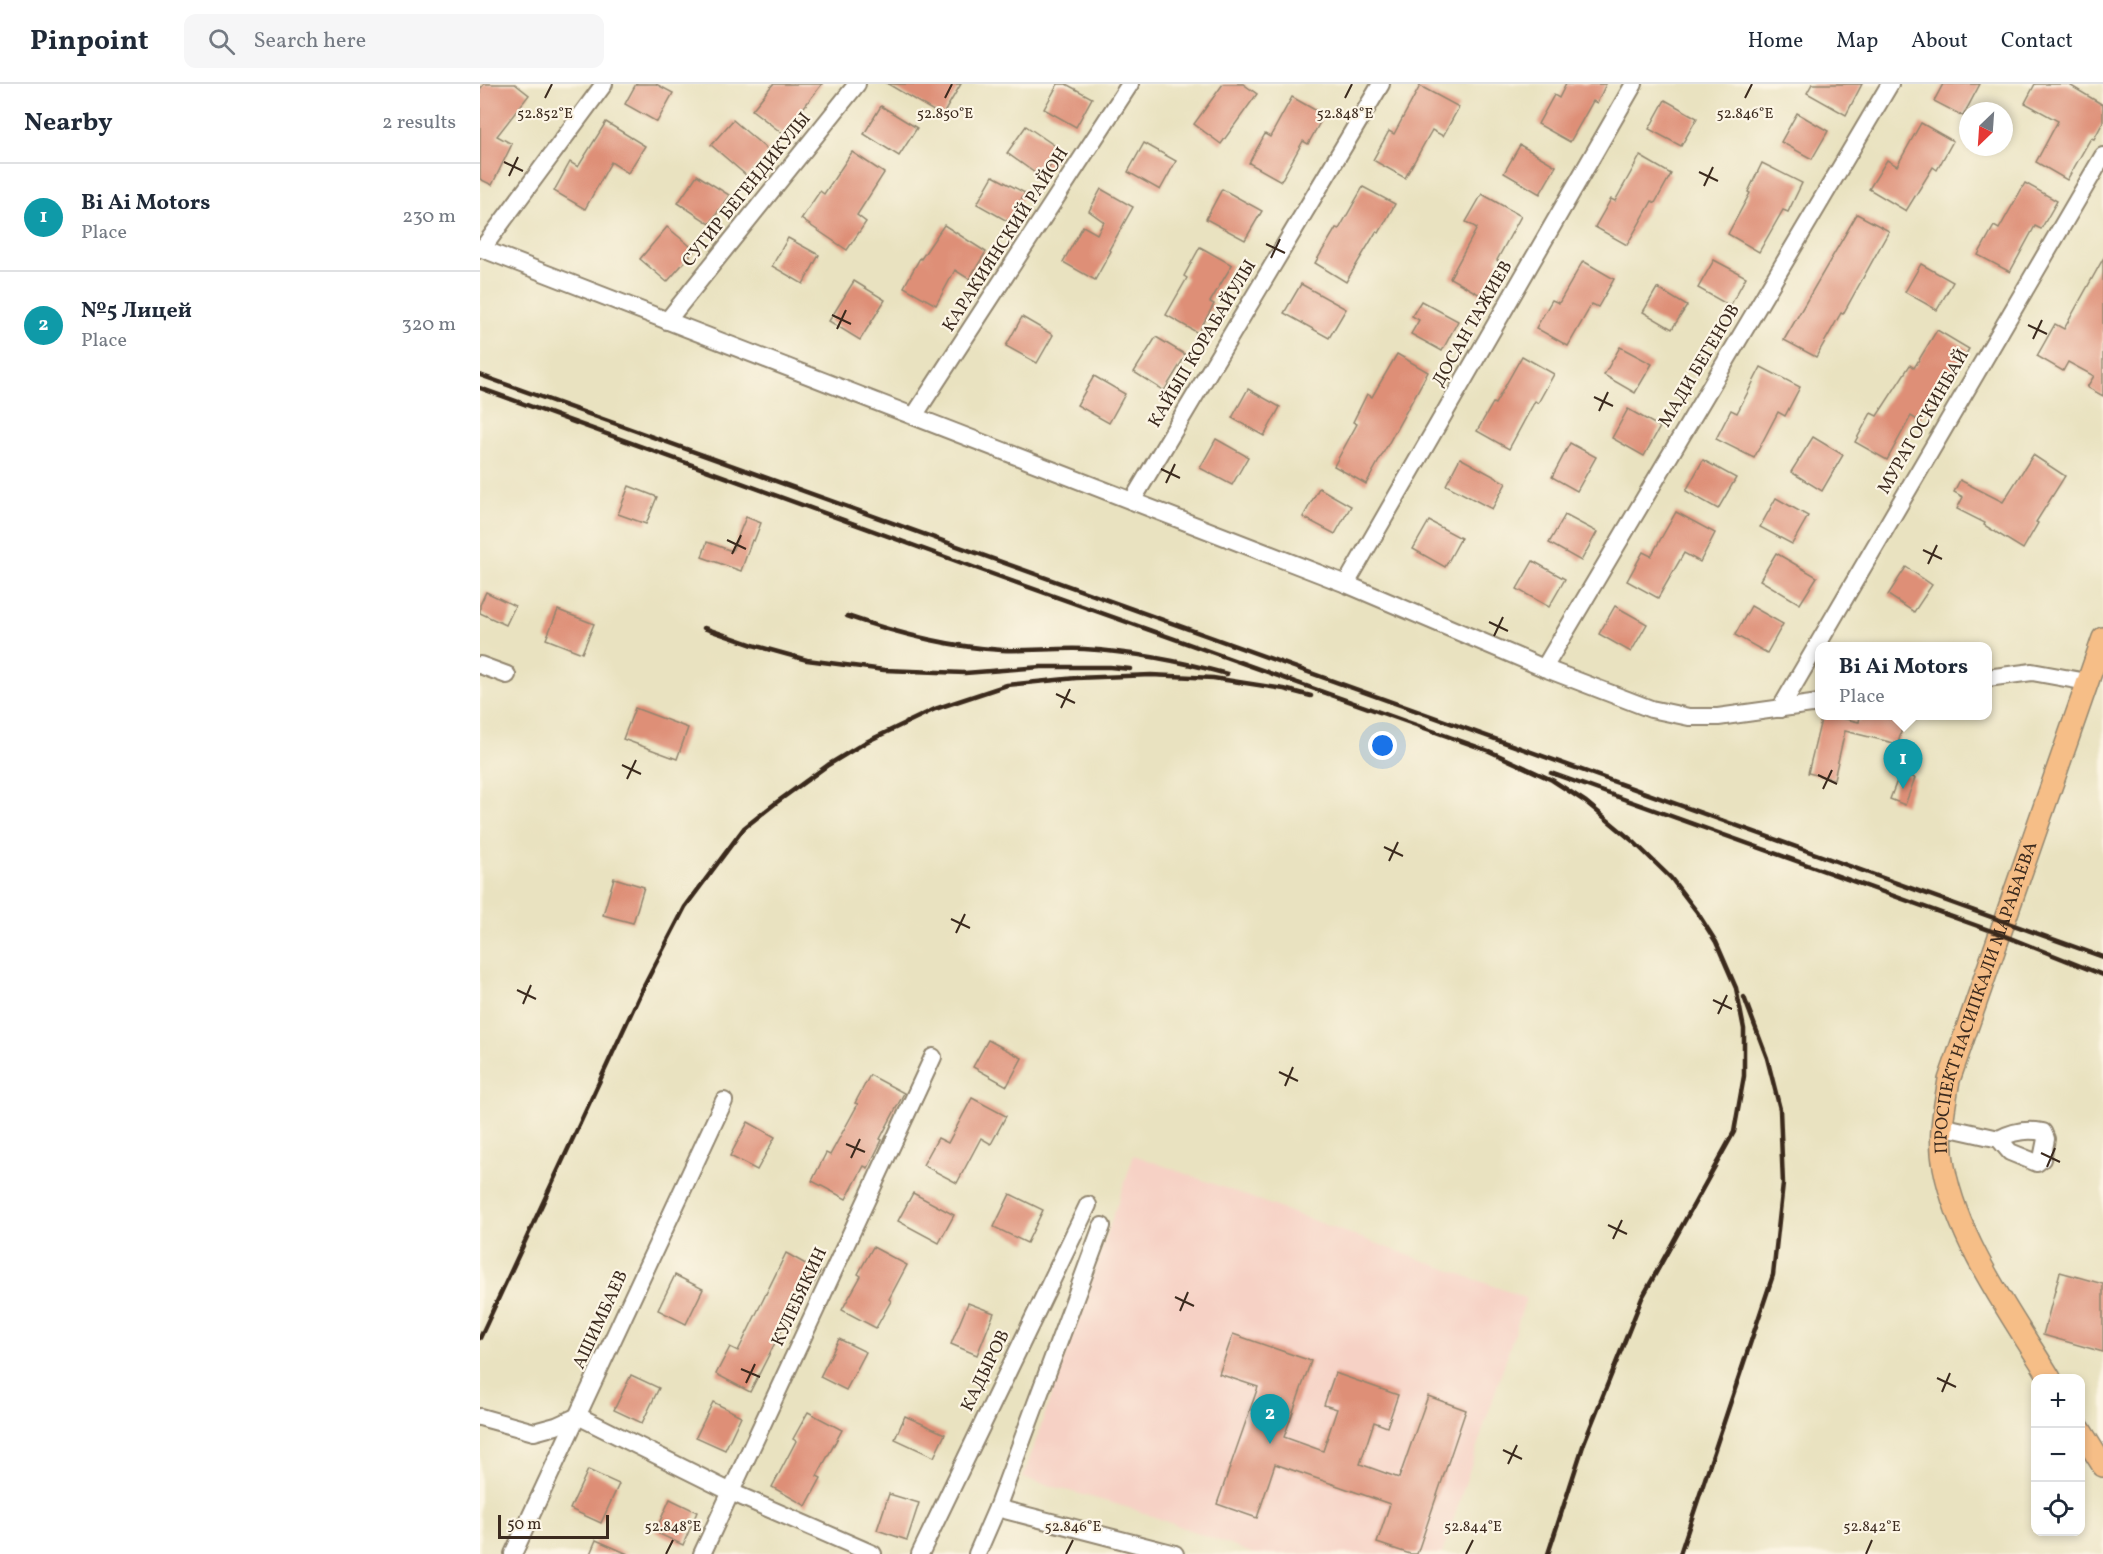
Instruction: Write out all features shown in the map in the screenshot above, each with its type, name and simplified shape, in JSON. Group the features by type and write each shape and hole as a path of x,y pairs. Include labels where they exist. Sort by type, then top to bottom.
{"main road":[{"name":"ПРОСПЕКТ НАСИПКАЛИ МАРАБАЕВА","path":"2048,1374 1979,1260 1955,1209 1943,1165 1941,1126 1949,1080 2103,638"},
{"path":"2085,1437 2103,1466"}],"street":[{"path":"604,84 481,249 1346,584 1544,668 1651,709 1689,717 1718,717 1815,704"},
{"name":"СУГИР БЕГЕНДИКУЛЫ","path":"667,321 857,84"},
{"name":"КАРАКИЯНСКИЙ РАЙОН","path":"914,416 1130,84"},
{"name":"КАЙЫП КОРАБАЙУЛЫ","path":"1132,501 1381,84"},
{"name":"ДОСАН ТАЖИЕВ","path":"1346,584 1634,84"},
{"name":"МАДИ БЕГЕНОВ","path":"1544,668 1890,84"},
{"name":"МУРАТ ОСКИНБАЙ","path":"1819,642 2103,156"},
{"name":"МУРАТ ОСКИНБАЙ","path":"1780,709 1815,649"},
{"path":"480,665 507,675"},
{"path":"1992,677 2032,672 2087,682"},
{"name":"КУЛЕБЯКИН","path":"702,1554 933,1057"},
{"name":"АШИМБАЕВ","path":"513,1554 724,1101"},
{"path":"1941,1126 1999,1139"},
{"name":"КАДЫРОВ","path":"920,1554 1088,1205"},
{"path":"977,1554 997,1508 1102,1226"},
{"path":"480,1417 534,1432 556,1426 578,1416 731,1492 873,1554"},
{"path":"997,1508 1175,1554"}],"shaded area":[{"path":"1134,1155 1526,1298 1442,1554 1254,1554 1133,1509 1023,1478"}],"building":[{"path":"484,84 515,84 529,95 497,136 512,144 492,185 480,179 480,89"},
{"path":"636,84 656,84 673,93 657,122 625,104"},
{"path":"773,84 822,84 783,134 752,110"},
{"path":"888,84 961,84 942,116"},
{"path":"1058,84 1066,84 1092,98 1076,127 1044,109"},
{"path":"1223,84 1243,84 1257,94 1221,144 1194,124"},
{"path":"1566,84 1606,84 1597,103 1593,101 1570,142 1538,124 1554,95 1559,98"},
{"path":"1812,84 1862,84 1846,115 1807,93"},
{"path":"1943,84 1980,84 1970,102 1959,102 1959,114 1934,101"},
{"path":"2035,84 2068,84 2103,105 2103,122 2067,180 2036,162 2058,121 2025,103"},
{"path":"1420,86 1459,107 1443,136 1432,130 1405,178 1373,160 1389,131 1394,134"},
{"path":"1292,97 1324,115 1308,144 1303,141 1281,181 1249,163 1265,134 1270,137"},
{"path":"1665,100 1697,118 1681,146 1649,129"},
{"path":"881,106 917,128 899,156 864,134"},
{"path":"1797,113 1828,131 1812,159 1781,142"},
{"path":"733,120 769,151 747,176 711,145"},
{"path":"606,122 645,146 628,173 611,162 585,209 554,191 570,162 578,167"},
{"path":"1921,123 1953,141 1937,170 1933,167 1906,211 1869,189 1887,160 1897,166"},
{"path":"1026,126 1061,150 1042,178 1007,153"},
{"path":"1144,143 1176,161 1160,190 1128,172"},
{"path":"1520,145 1556,166 1540,194 1504,173"},
{"path":"852,152 884,173 857,215 866,222 847,250 801,219 820,191 824,194"},
{"path":"1640,156 1671,174 1655,203 1652,201 1627,245 1595,227 1611,199 1615,201"},
{"path":"1762,163 1802,183 1788,212 1783,210 1759,252 1728,234 1750,193 1748,192"},
{"path":"697,175 729,195 710,224 678,203"},
{"path":"993,176 1025,193 1009,222 977,204"},
{"path":"2025,183 2057,201 2041,229 2035,226 2010,272 1978,255 1994,226 1999,229"},
{"path":"1363,187 1395,204 1379,233 1376,232 1346,282 1315,263 1336,228 1339,229"},
{"path":"1101,189 1133,207 1095,280 1063,262 1083,226 1097,234 1104,222 1089,211"},
{"path":"1222,189 1262,211 1245,240 1206,219"},
{"path":"1482,194 1521,216 1497,260 1501,263 1482,296 1450,278 1477,228 1466,222"},
{"path":"1857,214 1889,231 1843,314 1841,313 1816,357 1784,340"},
{"path":"944,225 986,252 969,279 955,270 936,305 904,287 920,258"},
{"path":"667,227 695,250 667,282 640,259"},
{"path":"788,238 819,255 803,284 772,266"},
{"path":"1200,247 1232,265 1210,302 1214,304 1198,333 1166,315 1187,278 1184,276"},
{"path":"2103,259 2103,396 2087,387 2094,376 2068,362 2063,371 2037,356 2055,324 2064,329"},
{"path":"1714,260 1746,277 1730,306 1698,288"},
{"path":"1583,261 1614,279 1598,307 1592,304 1568,346 1536,328 1552,300 1559,303"},
{"path":"1921,264 1953,282 1937,310 1905,292"},
{"path":"854,281 885,300 860,340 829,321"},
{"path":"1301,284 1346,309 1329,338 1284,313"},
{"path":"1657,288 1687,306 1672,329 1643,312"},
{"path":"1421,301 1458,321 1442,351 1411,334 1419,320 1412,316"},
{"path":"1022,317 1053,335 1037,363 1006,346"},
{"path":"1937,330 1969,349 1948,384 1944,382 1919,421 1911,416 1887,460 1855,442 1871,413 1877,416 1910,365 1914,368"},
{"path":"1156,337 1186,355 1164,391 1134,372"},
{"path":"1620,347 1652,364 1635,393 1604,375"},
{"path":"1397,354 1428,372 1366,484 1334,466 1357,424 1353,422 1367,394 1372,397"},
{"path":"1522,356 1554,374 1538,403 1535,401 1509,449 1477,431"},
{"path":"1761,367 1800,387 1785,416 1778,412 1754,458 1716,439 1731,410 1737,413"},
{"path":"1094,376 1125,394 1109,423 1077,405"},
{"path":"1248,389 1280,407 1264,436 1232,418"},
{"path":"1628,409 1660,427 1644,456 1612,438"},
{"path":"1813,437 1843,455 1822,491 1791,472"},
{"path":"1216,439 1248,457 1232,485 1200,468"},
{"path":"1570,443 1596,457 1577,491 1552,477"},
{"path":"2033,455 2065,476 2036,522 2038,523 2023,549 1984,525 1985,523 1957,509 1963,497 1954,492 1960,480 2003,502"},
{"path":"1460,458 1506,483 1492,509 1446,485"},
{"path":"1703,460 1736,478 1718,509 1686,491"},
{"path":"629,486 657,497 646,524 618,514"},
{"path":"1319,488 1351,506 1335,534 1303,517"},
{"path":"1776,498 1808,516 1792,544 1760,527"},
{"path":"1676,512 1715,533 1700,562 1684,553 1658,598 1627,581 1643,552 1651,556"},
{"path":"1565,515 1597,532 1581,561 1549,543"},
{"path":"746,517 761,523 741,571 702,557 707,542 732,551"},
{"path":"1429,521 1461,538 1445,567 1413,549"},
{"path":"1776,553 1817,577 1800,604 1760,580"},
{"path":"1533,561 1565,579 1549,607 1517,589"},
{"path":"1906,567 1932,585 1914,612 1888,595"},
{"path":"486,592 515,606 506,625 480,613 480,605"},
{"path":"1615,606 1647,624 1631,652 1599,634"},
{"path":"1751,606 1783,624 1767,653 1735,635"},
{"path":"558,610 594,624 582,653 546,639"},
{"path":"635,708 688,728 677,759 623,739"},
{"path":"1821,720 1859,722 1859,720 1904,720 1898,744 1845,731 1834,779 1808,773"},
{"path":"1900,773 1915,778 1905,805 1890,799"},
{"path":"614,878 644,887 633,923 603,915"},
{"path":"988,1040 1022,1058 1007,1086 973,1067"},
{"path":"870,1075 904,1093 868,1168 864,1166 846,1199 812,1181 826,1153 830,1155 858,1104 855,1103"},
{"path":"972,1098 1006,1116 991,1144 981,1138 957,1183 923,1165 938,1138 948,1143"},
{"path":"748,1122 775,1137 757,1170 730,1156"},
{"path":"913,1193 954,1215 939,1243 898,1221"},
{"path":"1010,1194 1043,1210 1027,1243 994,1227"},
{"path":"873,1247 907,1265 876,1328 842,1310 861,1276 858,1274"},
{"path":"786,1253 820,1272 805,1299 799,1296 750,1392 716,1374 730,1347 738,1351"},
{"path":"2060,1272 2103,1284 2103,1352 2043,1335"},
{"path":"675,1275 703,1289 686,1324 658,1310"},
{"path":"968,1303 994,1313 977,1355 951,1344"},
{"path":"1233,1334 1311,1361 1284,1437 1323,1451 1337,1409 1324,1405 1335,1373 1398,1395 1387,1427 1374,1422 1360,1464 1399,1478 1428,1396 1466,1410 1417,1554 1410,1554 1377,1543 1390,1504 1275,1464 1257,1518 1217,1504 1258,1387 1219,1374"},
{"path":"839,1339 866,1352 846,1390 820,1377"},
{"path":"631,1375 659,1388 642,1423 614,1410"},
{"path":"713,1402 741,1416 725,1450 696,1437"},
{"path":"808,1412 842,1430 817,1476 821,1478 806,1506 772,1487 796,1441 793,1439"},
{"path":"905,1416 945,1434 934,1457 895,1439"},
{"path":"588,1470 619,1484 601,1523 570,1509"},
{"path":"889,1494 919,1503 907,1540 877,1530"},
{"path":"670,1499 697,1512 683,1545 655,1532"},
{"path":"596,1540 628,1554 590,1554"}],"railway":[{"path":"480,375 2103,957"},
{"path":"480,388 1489,751 1552,780 1586,802 1635,843 1671,878 1716,942 1736,988 1744,1029 1744,1076 1734,1132 1642,1298 1584,1443 1548,1554"},
{"path":"847,616 884,628 962,646 1002,650 1102,650 1156,658 1227,674"},
{"path":"704,628 807,660 884,670 965,673 1041,667 1130,669"},
{"path":"480,1338 642,990 685,907 744,828 777,802 828,765 866,742 935,709 1007,685 1076,678 1151,675 1213,678 1284,689 1311,696"},
{"path":"1551,773 2000,934 2103,975"},
{"path":"1680,1554 1773,1275 1783,1184 1780,1109 1767,1058 1744,997"}],"place":[{"name":"Bi Ai Motors","path":"1903,789"},
{"name":"№5 Лицей","path":"1270,1444"}]}
